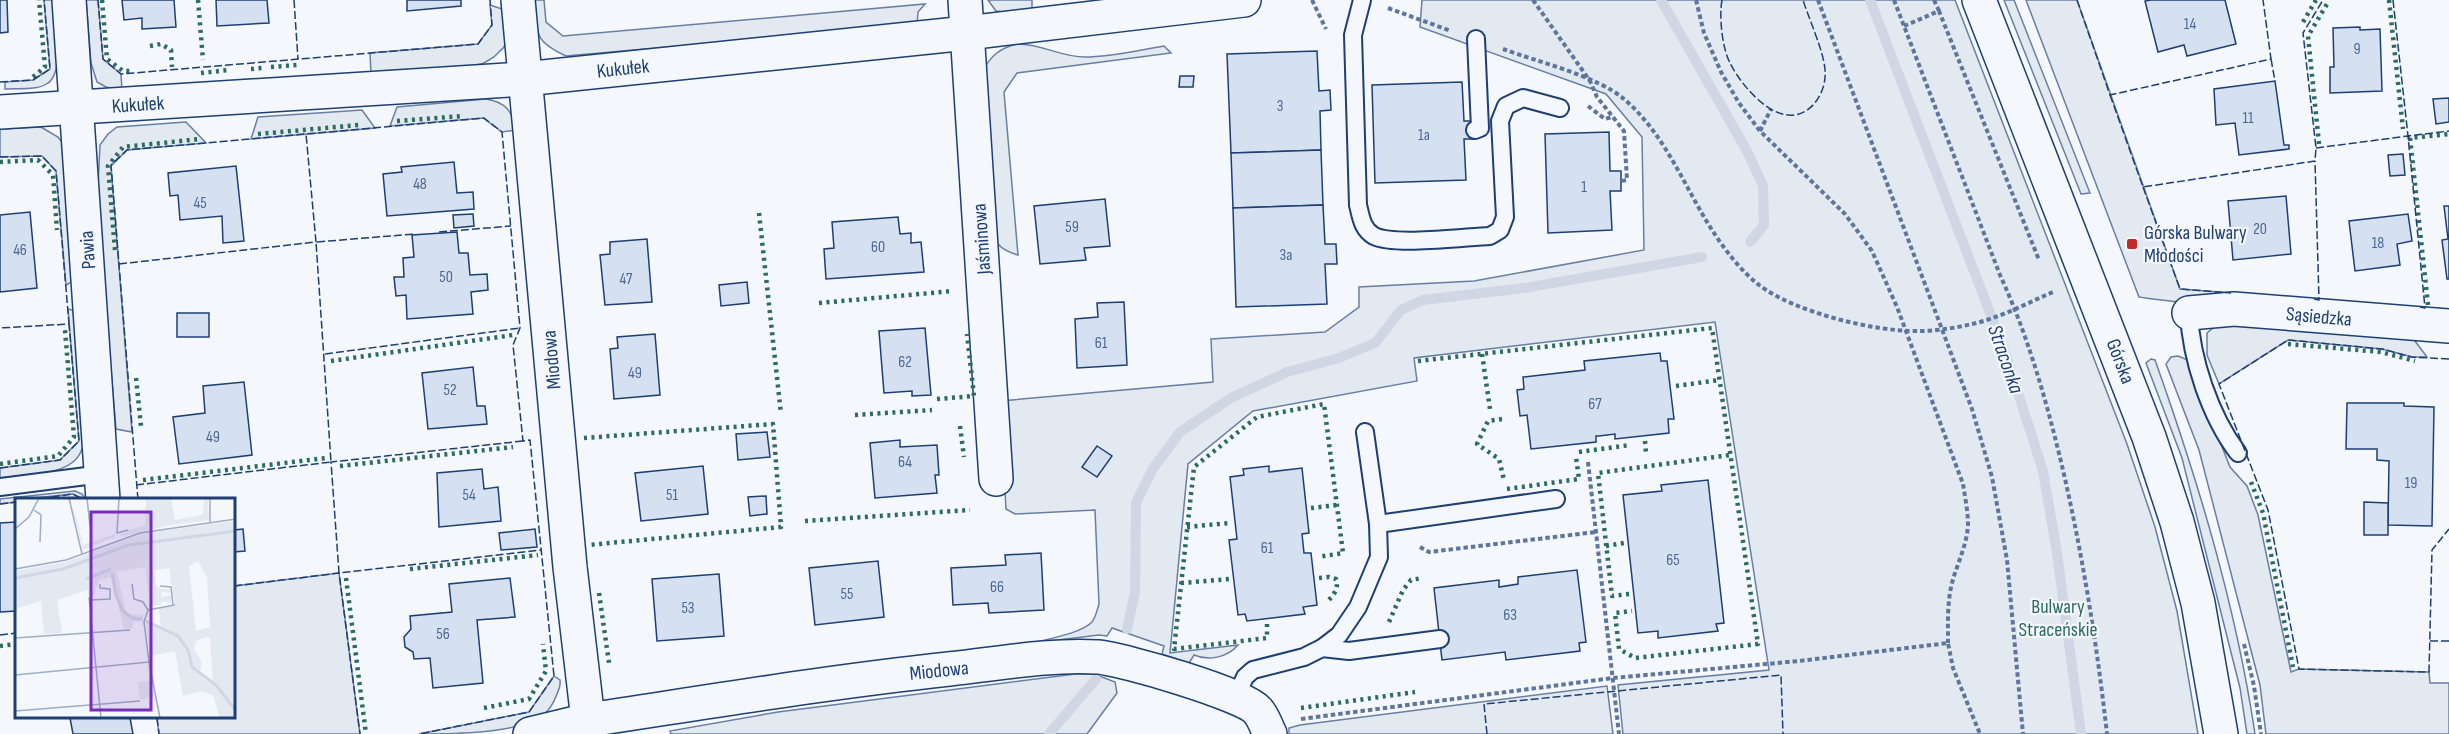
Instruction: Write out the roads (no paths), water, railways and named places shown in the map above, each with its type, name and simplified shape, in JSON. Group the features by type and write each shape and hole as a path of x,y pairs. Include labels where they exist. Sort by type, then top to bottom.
{"street":[{"name":"Pawia","path":"69,0 103,487"},
{"name":"Miodowa","path":"518,0 570,567 588,720"},
{"name":"Jaśminowa","path":"965,0 996,479"},
{"name":"Kukułek","path":"0,111 524,79 967,33 1244,0"},
{"name":"Górska","path":"1979,0 2149,437 2177,522 2198,603 2215,686 2221,734"},
{"name":"Sąsiedzka","path":"2189,313 2234,309 2449,326"},
{"name":"Miodowa","path":"530,734 588,720 777,690 1041,659 1085,657 1124,662 1236,697 1258,711 1267,729"}],"lane":[{"path":"1370,2 1353,35 1358,205 1362,225 1374,236 1390,240 1416,240 1490,236 1500,230 1505,217 1500,121 1506,106 1523,98 1560,108"},
{"path":"1475,130 1480,128 1476,39"},
{"path":"2189,313 2190,338 2197,367 2226,438 2238,453"},
{"path":"1236,697 1245,677 1253,670 1304,657 1322,648 1339,635 1358,607 1380,557 1378,524 1365,432"},
{"path":"0,487 103,487"},
{"path":"1378,524 1556,499"},
{"path":"1322,648 1349,651 1440,639"}],"waterway":[{"path":"1661,0 1747,151 1763,186 1764,225 1750,242"},
{"name":"Straconka","path":"1870,0 2005,352 2043,471 2057,553 2081,734"},
{"path":"1127,629 1135,592 1136,503 1152,470 1180,432 1231,398 1287,372 1339,358 1375,343 1401,310 1423,300 1524,288 1702,257"},
{"path":"1049,734 1096,679"}],"place":[{"name":"Górska Bulwary Młodości","path":"2132,244"}],"park label":[{"name":"Bulwary Straceńskie","path":"2058,618"}]}
